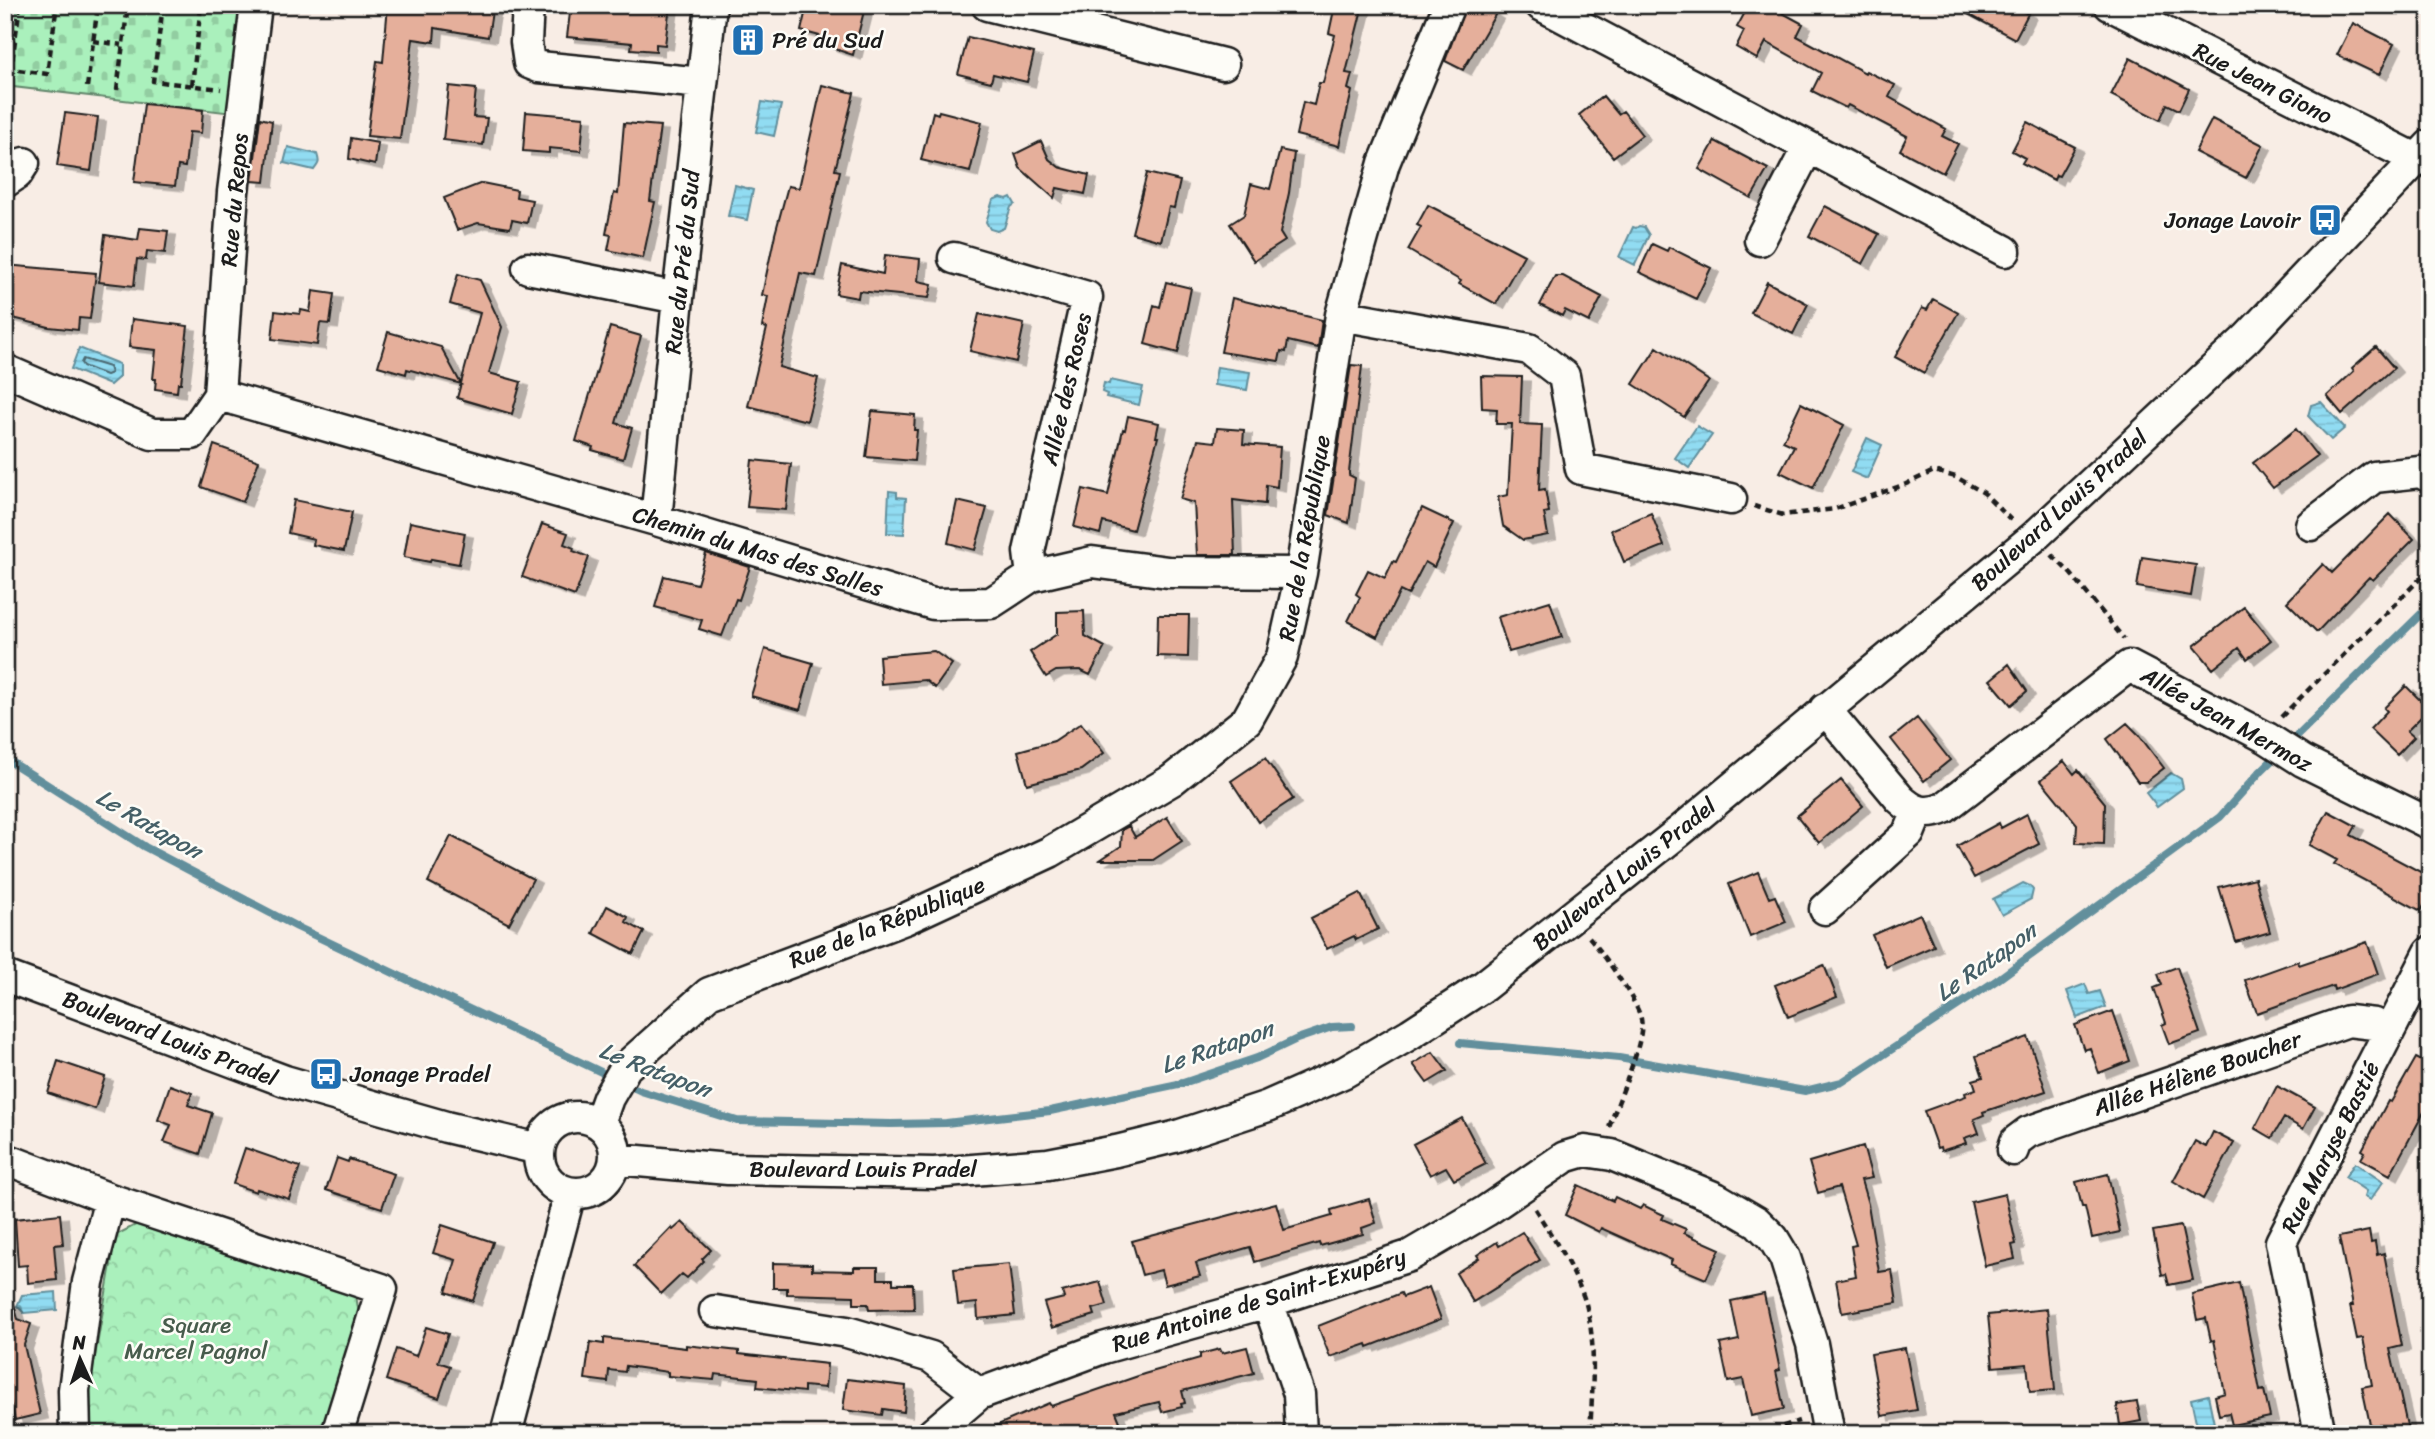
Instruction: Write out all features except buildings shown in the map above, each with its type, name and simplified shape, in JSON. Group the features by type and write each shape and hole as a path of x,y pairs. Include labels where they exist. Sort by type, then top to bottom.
{"street":[{"name":"Rue du Repos","path":"219,395 233,192 256,5"},
{"path":"528,5 526,43 529,63 539,67 702,83"},
{"name":"Rue du Pré du Sud","path":"656,520 711,5"},
{"path":"987,5 1223,64"},
{"name":"Rue de la République","path":"603,1111 626,1067 709,993 905,919 1050,852 1172,780 1247,720 1282,657 1301,573 1341,315 1384,163 1448,5"},
{"path":"1541,5 2005,251"},
{"name":"Rue Jean Giono","path":"2110,5 2423,152"},
{"path":"1760,240 1808,147"},
{"name":"Boulevard Louis Pradel","path":"616,1159 728,1169 934,1173 1048,1164 1151,1143 1268,1106 1345,1072 1484,986 1681,831 2034,537 2248,338 2423,152"},
{"name":"Allée des Roses","path":"954,258 1087,297 1029,552 1032,576"},
{"path":"528,268 678,298"},
{"path":"1341,315 1528,349 1564,376 1581,469 1731,499"},
{"path":"5,370 152,434 192,434 219,395"},
{"name":"Chemin du Mas des Salles","path":"219,395 656,520 933,604 990,603 1032,576 1092,562 1168,572 1301,573"},
{"path":"2311,525 2374,477 2420,472 2430,477"},
{"name":"Allée Jean Mermoz","path":"1918,811 1934,813 1944,808 2129,666 2267,738 2303,761 2430,824"},
{"path":"1825,709 1900,799 1918,811 1909,833 1825,909"},
{"name":"Rue Maryse Bastié","path":"2320,1434 2281,1242 2430,952"},
{"name":"Boulevard Louis Pradel","path":"5,976 285,1081 433,1124 539,1149"},
{"name":"Allée Hélène Boucher","path":"2013,1150 2017,1141 2028,1132 2348,1021 2374,1024 2389,1032"},
{"path":"603,1111 614,1143 616,1159 614,1169 607,1180 586,1193 570,1193 550,1184 538,1161 543,1136 551,1127 562,1120 587,1118 603,1111"},
{"name":"Rue Antoine de Saint-Exupéry","path":"932,1434 979,1394 1103,1348 1268,1301 1409,1256 1476,1217 1565,1157 1585,1151 1602,1152 1716,1198 1757,1222 1773,1238 1785,1258 1812,1344 1827,1423"},
{"path":"11,1161 110,1199 382,1289 337,1434"},
{"path":"506,1434 570,1193"},
{"path":"75,1434 74,1390 89,1282 110,1199"},
{"path":"1268,1301 1299,1394 1301,1434"},
{"path":"715,1311 847,1332 931,1357 979,1394"}],"path":[{"path":"20,5 11,69 47,75 57,5"},
{"path":"87,87 98,5"},
{"path":"117,90 128,5"},
{"path":"163,5 153,81 220,90 222,78"},
{"path":"192,86 201,5"},
{"path":"93,41 122,45"},
{"path":"1731,499 1783,515 1835,509 1906,484 1934,471 1956,477 1984,493 2005,516 2034,537 2071,574 2126,641 2130,650 2129,666"},
{"path":"2267,738 2277,721 2430,569"},
{"path":"1571,917 1603,953 1642,1018 1641,1035 1602,1152"},
{"path":"1522,1187 1561,1250 1586,1304 1593,1358 1590,1434"},
{"path":"1760,1434 1827,1423"}],"green space":[{"path":"5,5 246,5 233,113 5,86"},
{"name":"Square Marcel Pagnol","path":"147,1219 355,1290 361,1326 324,1434 88,1434 89,1391 116,1235"}],"water":[{"path":"762,102 781,105 774,136 756,132"},
{"path":"288,147 317,154 318,163 314,170 284,163"},
{"path":"735,185 753,190 747,220 728,216"},
{"path":"1011,197 1015,204 1011,207 1004,228 997,231 990,229 986,222 993,200"},
{"path":"1633,227 1644,227 1649,235 1635,265 1619,257"},
{"path":"79,348 119,364 119,377 110,385 71,369"},
{"path":"1217,367 1250,372 1247,390 1214,385"},
{"path":"1110,380 1143,387 1139,405 1106,397 1107,394 1102,392 1104,383 1109,384"},
{"path":"2321,402 2345,428 2331,440 2308,416 2311,405"},
{"path":"1697,426 1712,435 1689,468 1675,458"},
{"path":"1867,438 1882,445 1867,479 1851,472"},
{"path":"889,491 897,492 897,497 906,498 904,534 887,533"},
{"path":"2171,773 2181,779 2183,788 2157,807 2146,793"},
{"path":"2023,883 2033,890 2031,899 2002,915 1993,899"},
{"path":"2085,984 2089,994 2100,991 2106,1007 2077,1018 2067,991"},
{"path":"2355,1163 2383,1182 2370,1200 2364,1197 2366,1191 2345,1177"},
{"path":"56,1292 57,1310 24,1313 17,1306 22,1295"},
{"path":"2208,1395 2215,1428 2198,1432 2191,1399"}],"waterway":[{"name":"Le Ratapon","path":"1460,1043 1619,1058 1805,1091 1842,1082 1997,980 2220,817 2261,771 2430,605"},
{"name":"Le Ratapon","path":"5,758 145,847 297,927 641,1091 737,1121 946,1123 1050,1111 1183,1083 1257,1058 1297,1039 1332,1027 1352,1026"}],"place":[{"name":"Pré du Sud","path":"748,40"},
{"name":"Jonage Lavoir","path":"2325,220"},
{"name":"Jonage Pradel","path":"326,1074"}]}
